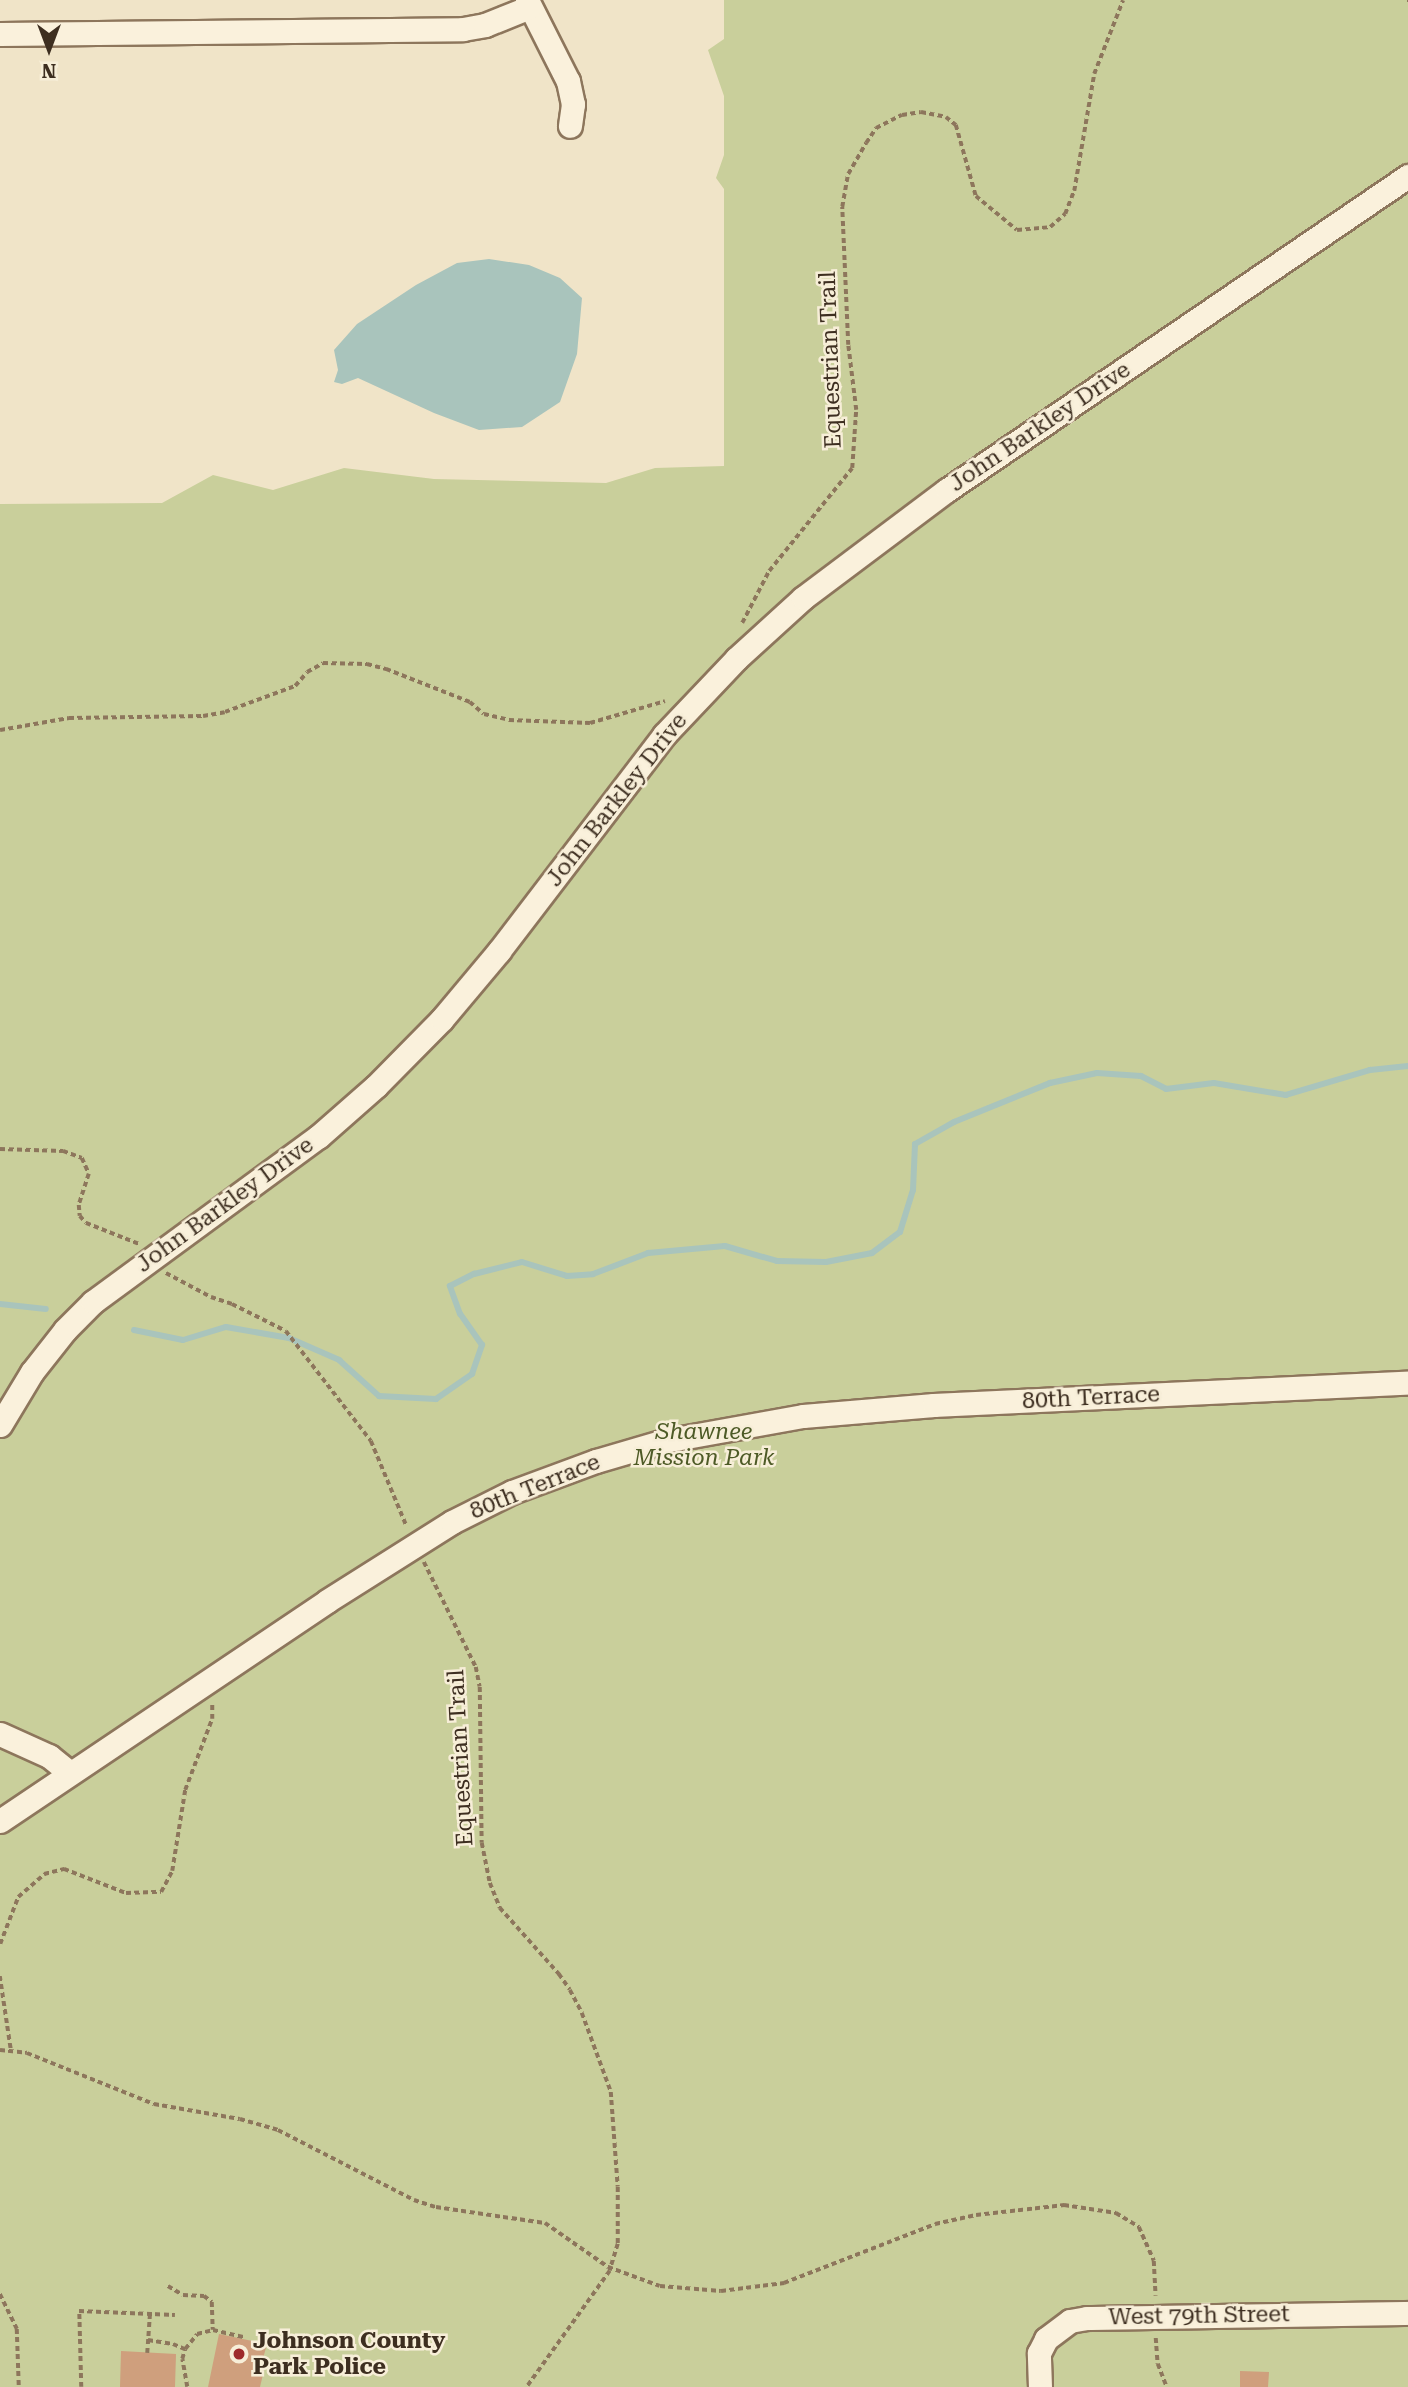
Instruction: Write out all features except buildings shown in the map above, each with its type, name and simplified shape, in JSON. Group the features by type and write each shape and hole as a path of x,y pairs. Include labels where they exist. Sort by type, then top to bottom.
{"street":[{"path":"0,34 463,29 485,25 529,4 568,81 573,104 570,126"},
{"name":"John Barkley Drive","path":"0,1425 32,1372 65,1330 93,1302 318,1137 376,1086 442,1019 499,951 664,735 736,659 803,598 947,491 1408,176"},
{"name":"80th Terrace","path":"0,1821 203,1687 327,1601 452,1522 512,1492 596,1461 664,1441 752,1423 934,1405 1408,1383"},
{"path":"0,1734 49,1756 70,1773"},
{"name":"West 79th Street","path":"1040,2387 1039,2353 1046,2339 1070,2321 1087,2318 1408,2313"}],"path":[{"name":"Equestrian Trail","path":"738,632 768,571 852,468 856,410 848,345 842,207 848,174 866,143 876,128 902,115 921,112 946,117 956,125 976,195 1017,230 1049,227 1065,214 1074,191 1094,74 1123,0"},
{"path":"0,730 69,718 203,716 225,712 295,686 307,672 323,663 367,664 386,669 470,702 484,714 509,720 590,723 668,700"},
{"name":"Equestrian Trail","path":"0,1149 63,1151 82,1158 89,1174 79,1205 80,1216 86,1223 131,1238 166,1273 286,1331 355,1416 371,1441 416,1545 476,1667 480,1687 482,1843 490,1883 500,1908 559,1974 582,2013 611,2092 618,2187 618,2244 611,2268 527,2387"},
{"path":"0,1944 18,1897 44,1874 64,1869 125,1893 161,1892 168,1884 185,1790 212,1719 210,1699 203,1687"},
{"path":"0,1976 11,2050"},
{"path":"0,2050 27,2053 154,2104 240,2119 278,2130 414,2200 436,2207 545,2223 611,2268 660,2286 689,2291 752,2289 783,2283 818,2271 935,2224 1027,2208 1090,2207 1116,2213 1139,2227 1154,2261 1156,2306"},
{"path":"169,2287 183,2295 204,2296 212,2302 213,2330"},
{"path":"0,2294 17,2329 19,2387"},
{"path":"81,2387 79,2311 175,2315"},
{"path":"147,2353 149,2314"},
{"path":"187,2387 183,2359 185,2349 197,2334 213,2330 244,2337"},
{"path":"148,2340 162,2341 185,2349"},
{"path":"1156,2348 1167,2387"}],"green space":[{"name":"Shawnee Mission Park","path":"724,0 1408,0 1408,2387 0,2387 0,504 162,503 213,475 273,490 344,468 434,479 606,483 655,468 724,466 724,189 716,178 724,155 724,96 708,50 724,39"}],"water":[{"path":"489,259 529,265 560,278 582,298 577,354 560,402 522,427 479,430 434,413 358,378 342,384 334,382 338,370 334,350 357,324 416,285 457,263"}],"waterway":[{"path":"134,1330 183,1340 226,1327 289,1338 339,1360 379,1396 436,1399 472,1374 482,1345 460,1314 450,1286 474,1274 522,1262 567,1276 593,1274 648,1253 725,1246 777,1261 826,1262 872,1253 900,1232 913,1190 915,1144 954,1122 1050,1083 1097,1073 1141,1076 1166,1089 1214,1083 1286,1095 1370,1070 1408,1066"},
{"path":"0,1304 46,1309"}],"place":[{"name":"Johnson County Park Police","path":"239,2354"}]}
